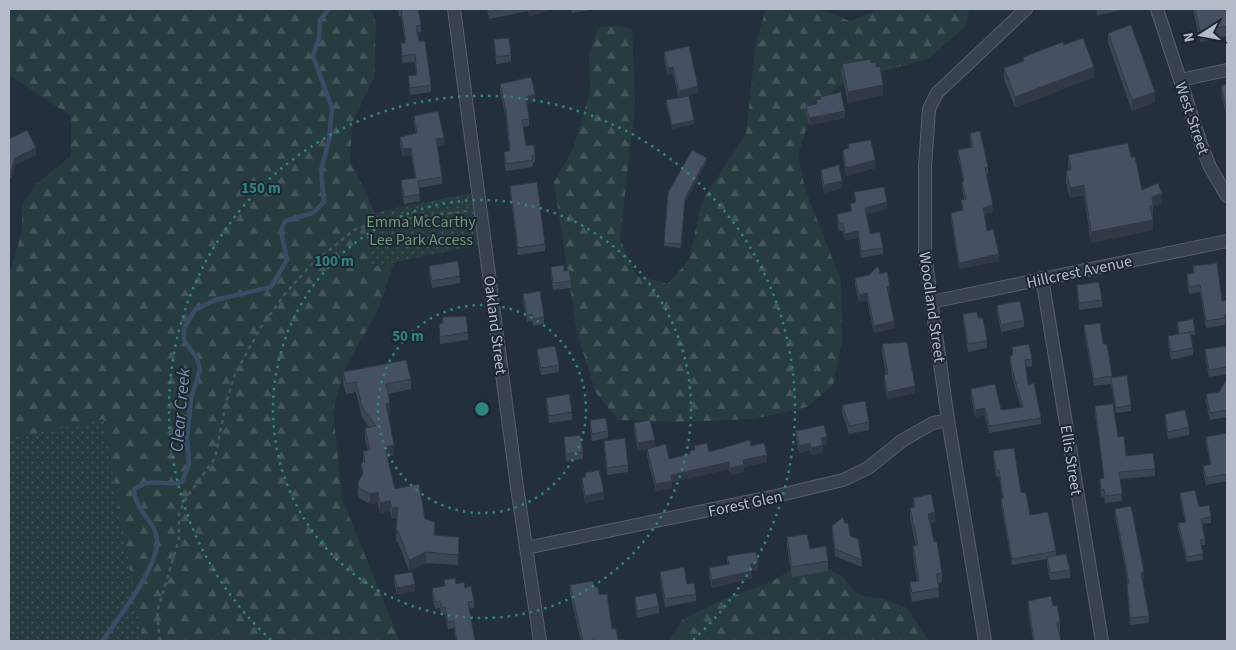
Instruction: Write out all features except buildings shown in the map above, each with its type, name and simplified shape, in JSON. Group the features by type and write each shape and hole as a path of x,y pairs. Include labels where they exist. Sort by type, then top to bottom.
{"street":[{"name":"Oakland Street","path":"454,9 540,641"},
{"name":"Woodland Street","path":"985,641 948,420 925,255 924,224 930,109 937,93 1026,9"},
{"name":"West Street","path":"1156,9 1210,167 1227,196"},
{"path":"1180,80 1227,70"},
{"name":"Hillcrest Avenue","path":"931,302 1227,241"},
{"name":"Ellis Street","path":"1042,278 1102,641"},
{"name":"Forest Glen","path":"526,548 776,496 843,480 868,468 910,436 933,423 948,420"}],"path":[{"path":"160,641 157,612 179,539 180,514 185,500 215,458 226,402 235,374 261,327 312,264 354,230 373,223 469,210"}],"green space":[{"path":"9,9 372,9 376,23 374,78 352,123 350,162 370,201 394,262 379,308 345,369 333,410 342,499 400,641 50,641 9,550 9,276 22,231 22,205 36,184 71,156 71,116 9,75"},
{"path":"766,9 819,9 850,21 879,9 969,9 966,26 928,59 846,81 814,106 798,154 805,189 841,280 842,341 833,385 807,407 754,419 679,422 618,420 596,393 577,333 554,182 573,149 590,92 589,53 599,27 616,26 632,29 635,104 620,239 637,276 668,284 689,260 702,201 746,134 756,42"},
{"name":"Emma McCarthy Lee Park Access","path":"471,193 478,245 372,267 362,215"},
{"path":"103,419 143,641 9,641 9,439"},
{"path":"811,559 842,576 858,595 883,599 907,608 929,641 668,641 683,619 729,597 769,583"}],"waterway":[{"name":"Clear Creek","path":"102,641 145,577 156,550 157,540 153,527 141,510 135,497 134,489 153,482 182,482 189,464 187,438 191,399 200,370 197,358 184,340 184,328 195,310 215,300 271,287 287,260 281,231 285,221 313,213 324,202 321,170 329,141 332,108 313,56 319,38 320,20 329,9"}]}
